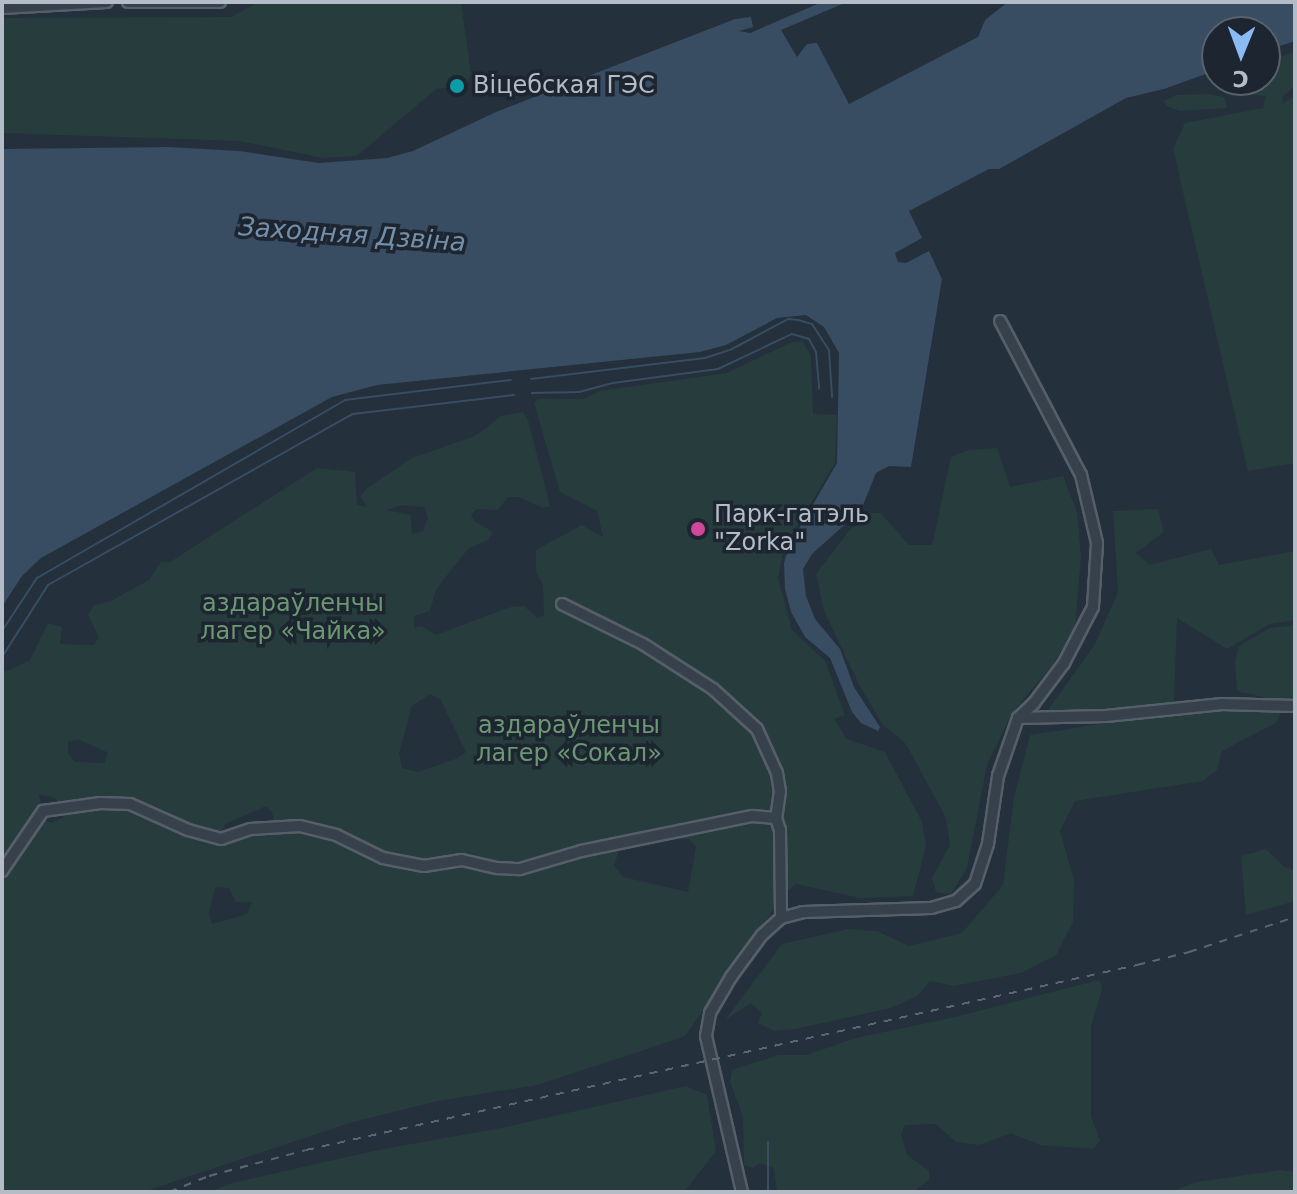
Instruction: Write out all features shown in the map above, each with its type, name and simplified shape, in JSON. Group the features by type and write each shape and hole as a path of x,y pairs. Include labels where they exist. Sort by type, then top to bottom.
{"street":[{"path":"2,8 107,2"},
{"path":"128,2 220,2"},
{"path":"742,1192 706,1036 710,1013 731,977 762,935 781,918 803,912 931,908 956,901 975,884 982,869 998,776 1018,718 1042,693 1084,629 1093,607 1097,543 1081,475 1000,321"},
{"path":"562,604 643,644 713,689 757,729 777,773 780,791 776,818 780,830 783,872 781,918"},
{"path":"1018,718 1106,716 1222,704 1295,706"},
{"path":"2,871 43,811 100,803 130,804 188,830 221,839 250,829 300,826 336,835 383,858 424,866 462,860 520,869 581,851 752,816 776,818"}],"green space":[{"path":"259,2 461,2 471,74 466,86 436,89 357,156 323,158 240,141 2,133 2,18 231,17"},
{"path":"1295,51 1295,86 1283,96 1282,104 1295,96 1295,463 1248,471 1173,149 1185,123 1263,108 1266,96 1281,96 1281,57"},
{"path":"1177,95 1224,97 1227,108 1180,111 1163,101"},
{"path":"792,342 803,342 811,356 813,414 837,415 835,463 784,547 778,578 792,630 825,661 845,715 834,719 847,739 885,752 922,822 926,846 913,896 860,898 796,884 785,893 685,1036 537,1085 438,1101 353,1122 143,1192 2,1192 2,673 30,660 48,623 62,627 60,644 93,645 99,638 88,614 94,605 111,601 149,580 161,562 170,562 317,468 355,472 357,505 367,507 360,496 366,489 412,458 475,436 501,416 523,412 528,420 550,506 543,508 518,497 508,497 498,510 477,509 471,514 474,521 493,532 488,540 469,548 454,566 436,590 430,611 414,616 414,628 422,626 436,635 511,607 524,606 538,618 544,615 543,585 536,572 536,550 582,525 603,537 597,511 560,492 534,403 539,399 583,399 599,391 727,373","holes":["402,505 424,507 428,518 423,531 412,534 411,515 386,510","430,694 440,699 466,752 458,758 418,772 402,768 399,753 412,706","80,740 107,752 105,763 75,762 68,753 68,741","39,795 53,797 65,806 64,817 52,823 35,814 41,804","266,806 272,812 276,832 273,834 266,827 221,834 225,824","689,839 696,847 688,892 623,877 614,865 622,842","215,887 229,888 236,902 252,902 247,914 212,924 209,914"]},
{"path":"997,448 1010,487 1063,476 1077,512 1081,556 1075,628 1053,664 1012,713 987,765 967,868 951,894 936,892 932,878 950,845 946,818 906,744 882,724 859,684 824,611 816,574 848,532 868,513 881,513 909,545 932,545 951,457 969,450"},
{"path":"1158,509 1164,532 1136,553 1150,565 1211,549 1219,565 1295,551 1295,620 1270,624 1227,649 1177,618 1174,702 1040,721 1095,644 1118,592 1113,511"},
{"path":"1295,625 1295,705 1237,691 1235,661 1239,646 1270,628"},
{"path":"1283,708 1276,723 1222,751 1217,770 1203,781 1075,801 1060,831 1074,880 1073,922 1056,955 1021,973 954,986 930,981 917,996 891,1008 795,1029 775,1031 758,1023 762,1013 751,1003 725,1020 782,944 848,929 877,931 909,946 962,933 1003,885 1014,797 1030,735 1190,710"},
{"path":"1266,849 1284,867 1295,870 1295,901 1246,915 1241,856"},
{"path":"1099,980 1102,989 1091,1026 1091,1116 1100,1141 1093,1149 1040,1145 1011,1133 979,1145 956,1142 936,1124 905,1125 901,1134 907,1155 929,1171 929,1180 913,1192 777,1192 774,1168 759,1163 753,1168 744,1165 743,1117 730,1081 732,1070 778,1055 806,1055 856,1038 955,1017"},
{"path":"686,1086 707,1095 716,1151 684,1192 209,1192 232,1183 378,1150 501,1128"},
{"path":"1280,1170 1295,1172 1295,1192 1171,1192 1196,1182"}],"water":[{"name":"Заходняя Дзвіна","path":"822,2 847,2 781,30 797,57 807,44 817,43 849,104 978,37 985,20 1008,2 1295,2 1295,41 1281,46 1281,16 1201,16 1201,76 1126,98 999,169 989,169 909,211 922,238 895,253 898,262 906,263 929,251 942,279 911,467 889,466 876,473 861,510 812,554 803,569 806,596 815,619 840,649 854,687 880,727 878,731 861,723 852,712 830,658 805,637 791,612 785,589 784,563 789,546 837,463 839,353 824,327 806,315 777,318 726,345 700,352 377,385 332,397 41,558 22,576 2,607 2,149 169,147 239,151 319,163 387,158 413,151 496,112 735,19 751,17 753,27 739,31 750,33"}],"waterway":[{"path":"531,379 705,358 732,349 788,319 812,324 829,350 832,397"},
{"path":"532,393 579,392 613,383 718,369 792,334 809,339 816,352 819,389"},
{"path":"2,631 37,578 345,400 511,380"},
{"path":"2,657 48,585 353,414 514,395"},
{"path":"768,1142 768,1192"}],"railway":[{"path":"169,1192 209,1176 306,1150 1137,965 1189,952 1295,917"}],"place":[{"name":"Віцебская ГЭС","path":"457,86"},
{"name":"Парк-гатэль \"Zorka\"","path":"698,529"}],"park label":[{"name":"аздараўленчы лагер «Чайка»","path":"293,618"},
{"name":"аздараўленчы лагер «Сокал»","path":"569,740"}]}
